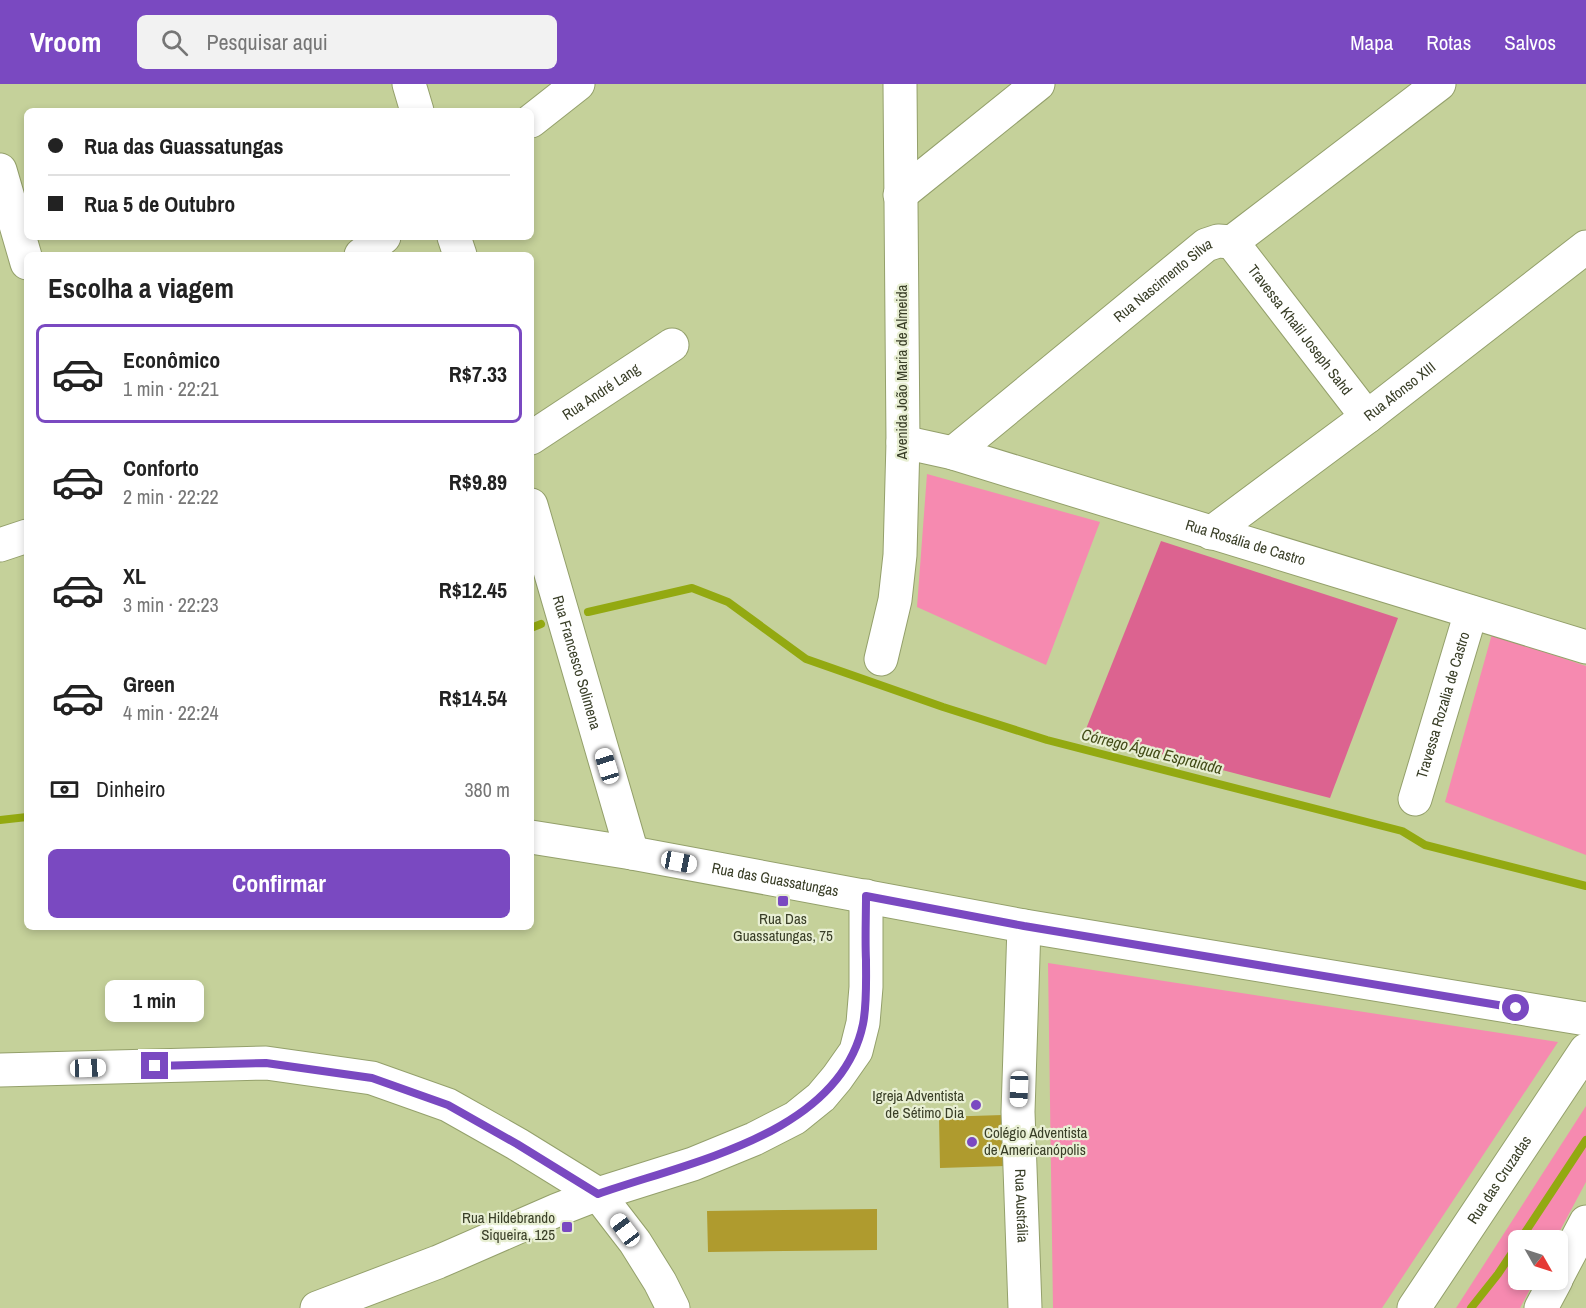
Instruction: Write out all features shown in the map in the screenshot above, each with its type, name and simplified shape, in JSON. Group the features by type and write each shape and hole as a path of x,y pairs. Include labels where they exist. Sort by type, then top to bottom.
{"street":[{"path":"409,84 416,108"},
{"path":"534,119 578,84"},
{"name":"Avenida João Maria de Almeida","path":"881,659 895,600 900,555 903,442 900,84"},
{"path":"900,195 1038,84"},
{"name":"Rua Nascimento Silva","path":"953,453 1206,245 1218,241 1232,242 1439,84"},
{"path":"0,170 24,253"},
{"path":"365,252 380,240"},
{"name":"Travessa Khalil Joseph Sahd","path":"1232,242 1367,417"},
{"name":"Rua Afonso XIII","path":"1211,533 1367,417 1586,247"},
{"name":"Rua André Lang","path":"534,436 672,345"},
{"name":"Rua Rosália de Castro","path":"903,442 953,453 1586,647"},
{"name":"Rua Francesco Solimena","path":"534,516 632,854"},
{"path":"0,544 24,537"},
{"name":"Travessa Rozalia de Castro","path":"1415,799 1471,612"},
{"name":"Rua das Guassatungas","path":"534,838 1024,926 1586,1019"},
{"path":"317,1308 438,1262 598,1194 693,1164 754,1139 795,1118 821,1097 856,1051 863,1023 866,987 866,896"},
{"name":"Rua Austrália","path":"1024,926 1018,1112 1025,1308"},
{"name":"Rua das Cruzadas","path":"1414,1308 1586,1050"},
{"path":"0,1071 266,1063 372,1078 448,1105 598,1194 634,1242 660,1282 673,1308"},
{"path":"1568,1256 1586,1222"},
{"path":"1541,1308 1550,1290"}],"shaded area":[{"path":"927,474 1100,522 1046,665 917,607"},
{"path":"1161,541 1398,618 1330,798 1084,734"},
{"path":"1492,634 1586,666 1586,855 1445,802"},
{"path":"1048,963 1558,1042 1382,1308 1053,1308"},
{"path":"1586,1106 1586,1182 1560,1230 1508,1230 1508,1290 1530,1290 1520,1308 1456,1308"}],"building":[{"name":"Colégio Adventista de Americanópolis","path":"1003,1115 1005,1166 940,1168 939,1117"},
{"path":"877,1209 877,1250 708,1252 707,1211"}],"waterway":[{"name":"Córrego Água Espraiada","path":"588,612 692,588 728,602 806,659 943,707 1047,740 1402,831 1425,845 1586,886"},
{"path":"534,627 541,624"},
{"path":"0,820 24,817"},
{"path":"1527,1230 1586,1140"},
{"path":"1471,1308 1508,1259"}],"place":[{"name":"Rua Das Guassatungas, 75","path":"783,901"},
{"name":"Igreja Adventista de Sétimo Dia","path":"976,1105"},
{"name":"Colégio Adventista de Americanópolis","path":"972,1142"},
{"name":"Rua Hildebrando Siqueira, 125","path":"567,1227"}],"route":[{"path":"155,1066 266,1063 372,1078 448,1105 598,1194 693,1164 754,1139 795,1118 821,1097 856,1051 863,1023 866,987 866,896 1024,926 1516,1008"}]}
